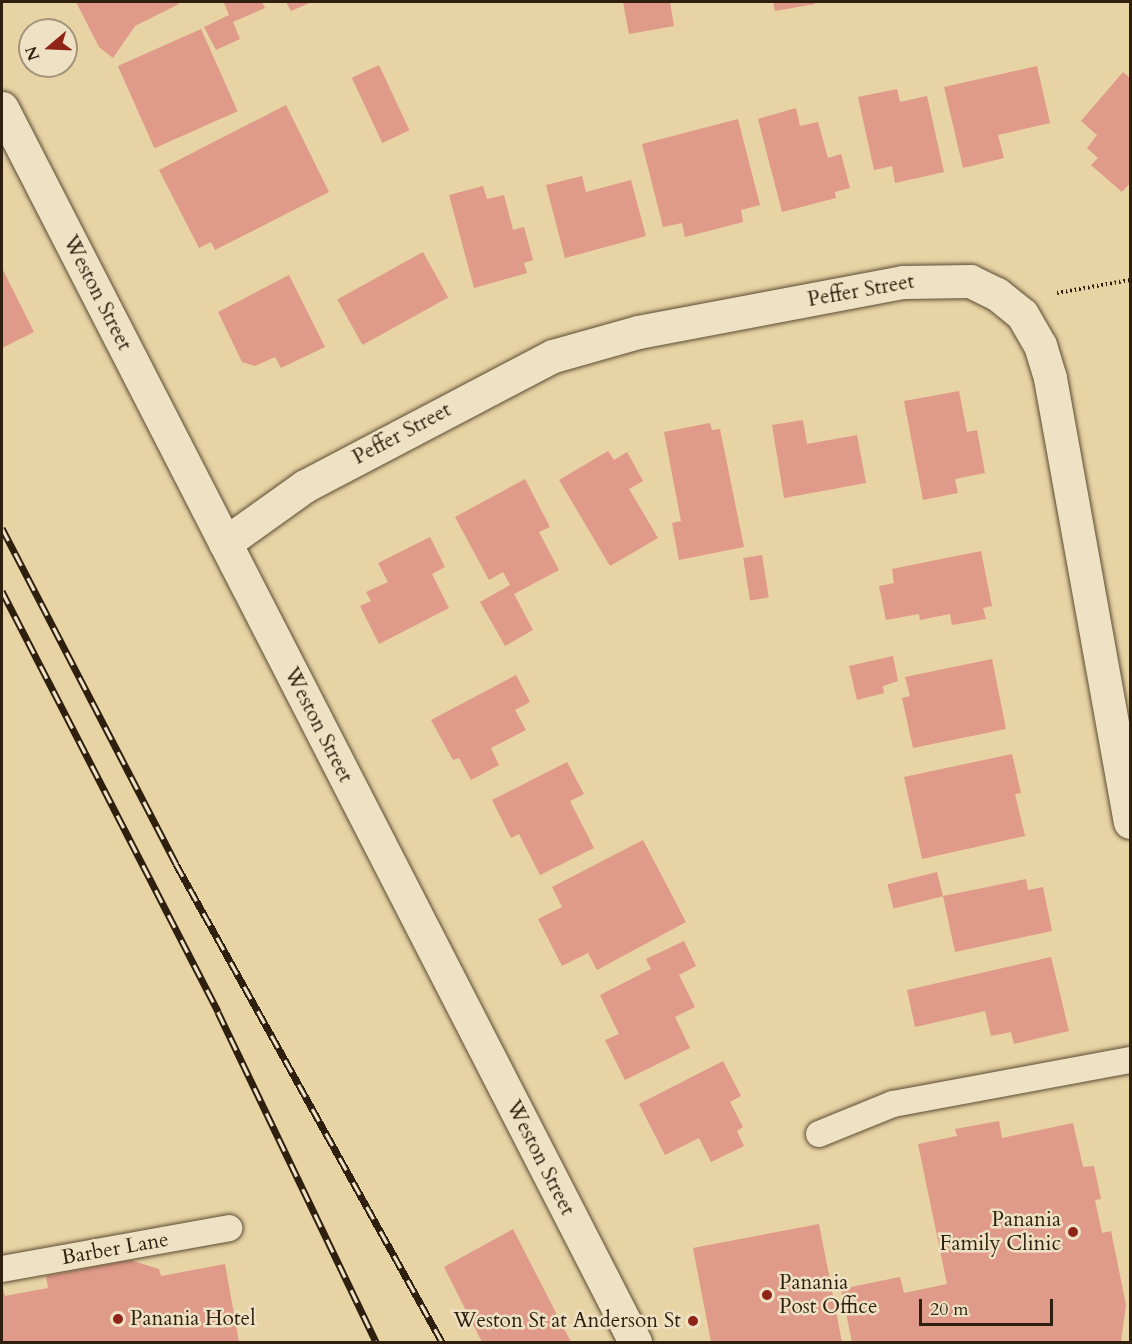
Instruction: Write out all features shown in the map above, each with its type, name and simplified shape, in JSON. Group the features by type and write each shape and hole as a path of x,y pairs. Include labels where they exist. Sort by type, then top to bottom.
{"street":[{"name":"Weston Street","path":"2,108 635,1342"},
{"name":"Peffer Street","path":"225,543 306,486 410,429 553,356 594,342 880,287 940,279 970,281 1010,304 1022,314 1040,345 1050,378 1131,822"}],"lane":[{"path":"819,1134 892,1104 1131,1060"},
{"name":"Barber Lane","path":"2,1269 229,1228"}],"path":[{"path":"1010,304 1131,280"}],"building":[{"path":"76,2 178,2 179,4 135,26 113,58 99,47"},
{"path":"262,2 265,8 233,22 240,39 216,50 204,27 229,15 224,3"},
{"path":"286,2 312,2 291,11"},
{"path":"623,2 670,2 674,26 629,34"},
{"path":"773,2 815,2 815,4 775,11"},
{"path":"201,29 238,111 154,148 118,66"},
{"path":"379,65 409,130 382,143 352,78"},
{"path":"1037,66 1050,123 998,135 1004,158 963,168 944,87"},
{"path":"1123,72 1130,78 1130,183 1122,192 1091,165 1098,158 1087,148 1097,135 1081,121"},
{"path":"897,89 900,102 927,96 944,172 895,183 892,166 874,170 858,97"},
{"path":"286,105 329,192 215,250 211,242 199,248 159,170"},
{"path":"796,108 800,126 818,122 828,158 841,154 850,188 835,192 836,198 782,212 758,119"},
{"path":"738,119 760,205 741,210 743,222 685,237 682,223 663,227 642,144"},
{"path":"582,176 586,192 631,180 646,236 565,258 546,185"},
{"path":"483,186 487,199 504,195 513,230 524,227 533,260 524,263 527,273 474,288 449,195"},
{"path":"423,252 448,297 362,345 337,300"},
{"path":"2,268 34,332 2,348"},
{"path":"289,275 325,347 281,368 275,357 255,366 242,362 218,312"},
{"path":"959,391 967,432 977,430 985,473 955,479 958,493 923,500 904,401"},
{"path":"803,420 807,444 857,435 866,483 784,498 772,425"},
{"path":"710,423 712,430 720,429 744,547 679,560 672,523 681,521 664,432"},
{"path":"608,451 614,460 627,452 643,481 629,489 658,538 610,566 559,480"},
{"path":"525,479 550,527 539,532 559,570 514,594 533,630 505,646 480,602 510,585 503,572 489,580 455,517"},
{"path":"430,537 445,567 432,574 449,608 379,644 360,606 371,601 366,592 388,582 378,563"},
{"path":"981,551 992,606 983,608 986,619 952,625 950,614 920,620 919,614 886,620 879,586 894,583 892,569"},
{"path":"762,555 769,597 750,600 743,558"},
{"path":"893,656 898,681 883,686 884,693 857,700 849,666"},
{"path":"992,659 1006,729 913,748 902,698 910,696 905,677"},
{"path":"516,675 530,702 515,710 526,730 491,748 499,765 471,780 459,758 453,760 431,720"},
{"path":"1012,754 1021,793 1015,794 1025,836 922,859 904,777"},
{"path":"567,762 584,794 570,801 594,848 540,875 519,834 511,838 492,800"},
{"path":"643,840 686,922 597,970 588,953 562,966 538,919 562,907 552,887"},
{"path":"937,872 943,896 894,909 888,884"},
{"path":"1026,879 1028,890 1043,887 1052,931 955,952 943,896"},
{"path":"684,941 696,966 679,975 695,1007 675,1017 690,1048 625,1080 605,1040 619,1034 600,995 651,969 646,959"},
{"path":"1051,957 1069,1031 1014,1044 1011,1032 991,1036 985,1011 915,1027 907,990"},
{"path":"723,1061 741,1096 730,1102 743,1127 737,1131 744,1146 711,1162 699,1138 665,1155 639,1104"},
{"path":"999,1121 1002,1138 1073,1123 1083,1167 1094,1166 1101,1199 1095,1200 1102,1233 1111,1231 1126,1305 1121,1342 852,1342 841,1289 900,1277 904,1293 947,1284 918,1144 957,1136 955,1129"},
{"name":"Panania Post Office","path":"819,1224 842,1342 711,1342 693,1248"},
{"path":"513,1229 571,1342 482,1342 444,1267"},
{"name":"Panania Hotel","path":"130,1260 159,1269 161,1276 225,1264 239,1342 2,1342 2,1284 5,1296 48,1288 46,1276"}],"railway":[{"path":"2,528 176,864 442,1342"},
{"path":"2,591 218,1012 376,1342"}],"place":[{"name":"Panania Family Clinic","path":"1073,1232"},
{"name":"Panania Post Office","path":"767,1295"},
{"name":"Panania Hotel","path":"118,1319"},
{"name":"Weston St at Anderson St","path":"693,1321"}]}
